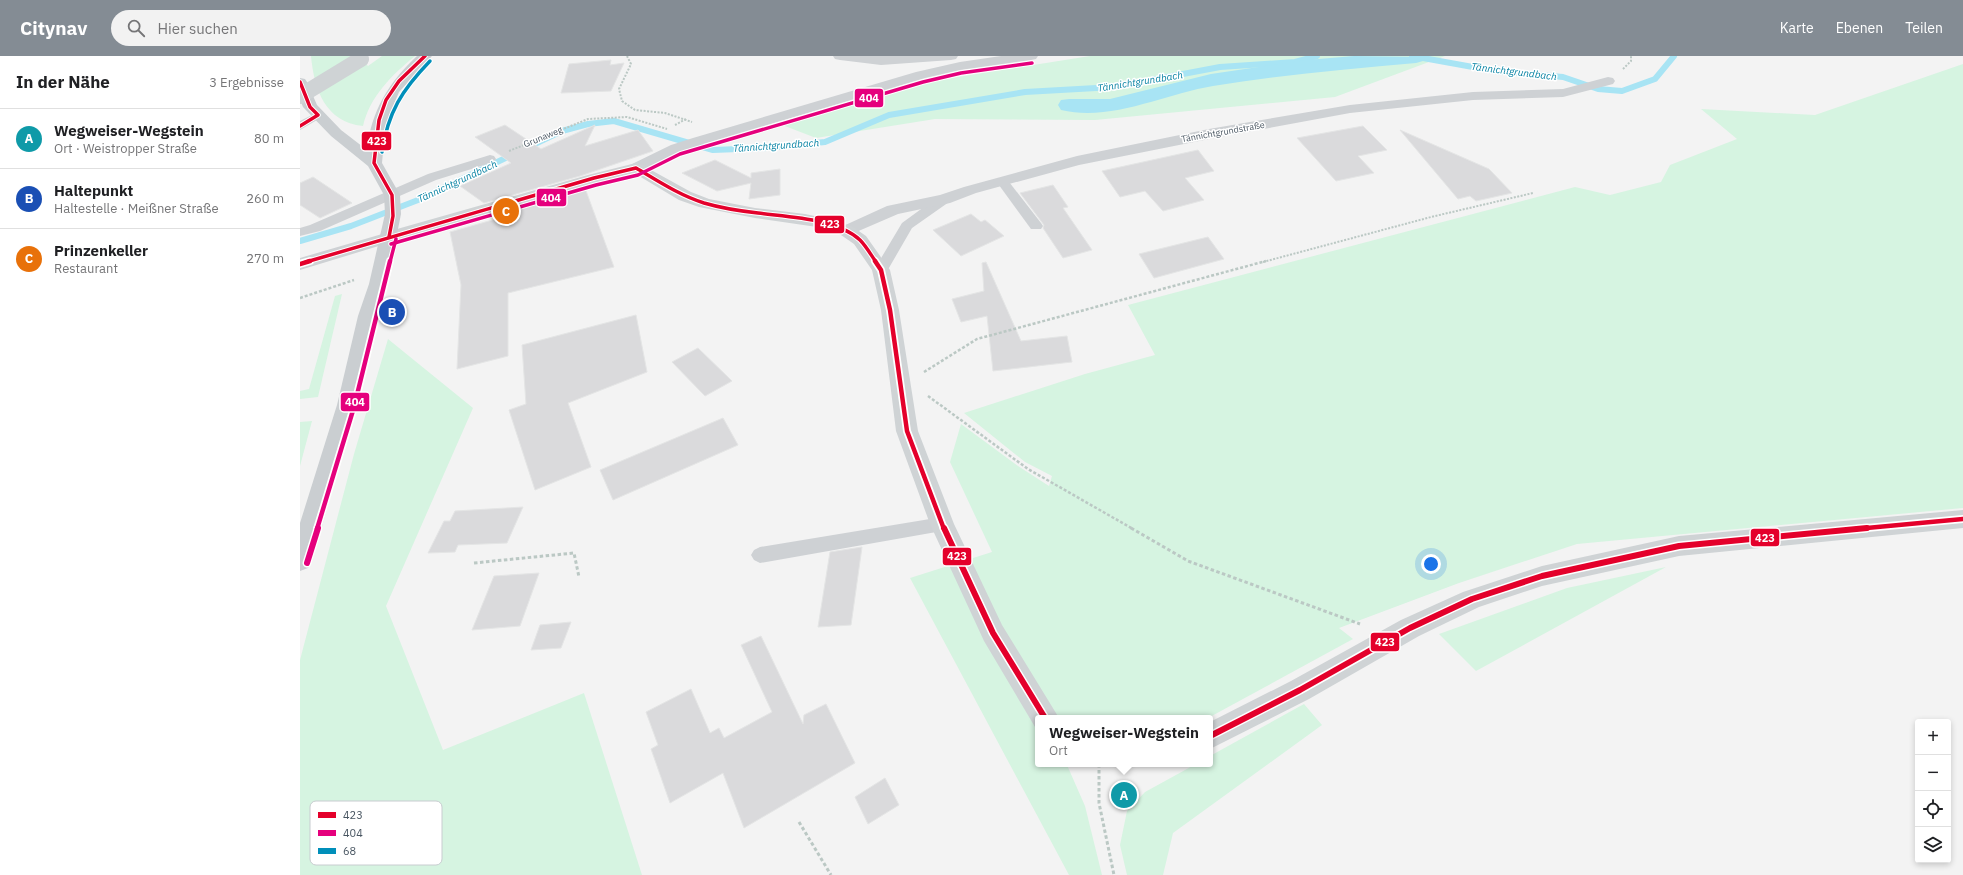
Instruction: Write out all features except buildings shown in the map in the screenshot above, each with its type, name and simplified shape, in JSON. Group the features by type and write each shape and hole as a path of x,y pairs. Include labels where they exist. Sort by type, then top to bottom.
{"main road":[{"path":"374,163 379,120 386,100 399,82 425,56"},
{"path":"300,82 310,107 336,133 374,163 392,205 389,237 368,316 347,405 300,561"}],"street":[{"path":"840,56 880,62 951,56"},
{"path":"300,264 586,180 636,168 677,148 698,141 921,75 960,66 1031,56"},
{"path":"300,96 363,57"},
{"name":"Tännichtgrundstraße","path":"847,231 893,210 944,199 1002,181 1077,161 1209,134 1350,109 1473,96 1563,94 1608,81"},
{"path":"636,168 685,196 705,203 755,213 805,219 847,231 860,240 881,270 890,310 902,386 907,431 942,524 993,633 1043,715"},
{"path":"1213,734 1300,690 1395,637 1472,600 1542,576 1679,546 1963,519"}],"lane":[{"path":"300,126 318,115"},
{"path":"300,232 392,205 438,175 490,160"},
{"path":"1002,181 1036,226"},
{"path":"881,270 907,226 944,199"},
{"path":"760,554 942,524"}],"path":[{"path":"627,56 632,64 624,75 619,93 620,101 626,107 645,112 664,113"},
{"name":"Grunaweg","path":"490,160 588,119 607,117 627,117 658,126 698,141"},
{"path":"902,386 977,340 1424,219 1533,193"},
{"path":"300,298 345,282 380,275"},
{"path":"902,386 930,397 1028,469 1188,561 1395,637"},
{"path":"474,563 574,553 579,577"},
{"path":"1099,767 1099,803 1114,875"},
{"path":"799,822 831,875"}],"green space":[{"path":"311,56 359,56 368,66 382,56 415,56 390,79 376,96 366,115 363,126 350,123 339,118 324,102 315,80"},
{"path":"1090,56 1445,56 1335,97 1095,120 935,119 816,138 777,123 894,87"},
{"path":"1963,64 1963,508 1577,544 1459,583 1339,628 1353,639 1213,715 1035,715 1035,767 1068,767 1085,806 1102,875 1069,875 910,578 992,552 950,462 961,424 1018,466 1049,486 1052,476 1025,462 964,413 1085,374 1155,355 1128,305 1575,187 1610,195 1661,182 1670,165 1737,139 1701,109 1815,115"},
{"path":"342,294 318,397 300,399 300,391 309,389 335,296"},
{"path":"388,339 473,408 386,606 443,750 584,693 642,875 300,875 300,660 354,454"},
{"path":"312,421 300,466 300,422"},
{"path":"1666,567 1476,671 1439,634 1567,588"},
{"path":"1304,704 1322,725 1173,833 1163,875 1127,875 1120,845 1127,811 1145,792 1191,767 1213,767 1213,754"}],"waterway":[{"name":"Tännichtgrundbach","path":"300,241 351,226 418,200 562,131 588,124 614,121 713,150 767,148 825,142 889,115 1025,92 1114,87 1220,67 1295,62 1317,56"},
{"name":"Tännichtgrundbach","path":"1412,56 1495,71 1563,77 1598,89 1622,91 1655,79 1674,56"},
{"path":"1069,105 1110,105 1211,80 1307,66 1416,57"}],"transit line":[{"name":"423","path":"389,237 393,216 392,195 374,163 379,120 386,100 399,81 425,56"},
{"name":"68","path":"382,152 384,137 391,112 403,91 430,61"},
{"name":"404","path":"391,244 596,185 638,175 680,154 923,82 961,73 1032,63"},
{"name":"423","path":"300,82 310,107 318,115 300,126"},
{"name":"423","path":"300,264 594,178 636,168 685,196 705,203 755,213 805,219 829,224 847,231 860,240 881,270 890,310 907,431 942,524 993,633 1043,715"},
{"name":"404","path":"307,563 354,407 396,239"},
{"name":"423","path":"1213,734 1300,690 1410,628 1472,599 1542,576 1679,546 1963,519"}],"place":[{"name":"Prinzenkeller","path":"506,211"},
{"name":"Haltepunkt","path":"392,312"},
{"name":"Wegweiser-Wegstein","path":"1124,795"}]}
